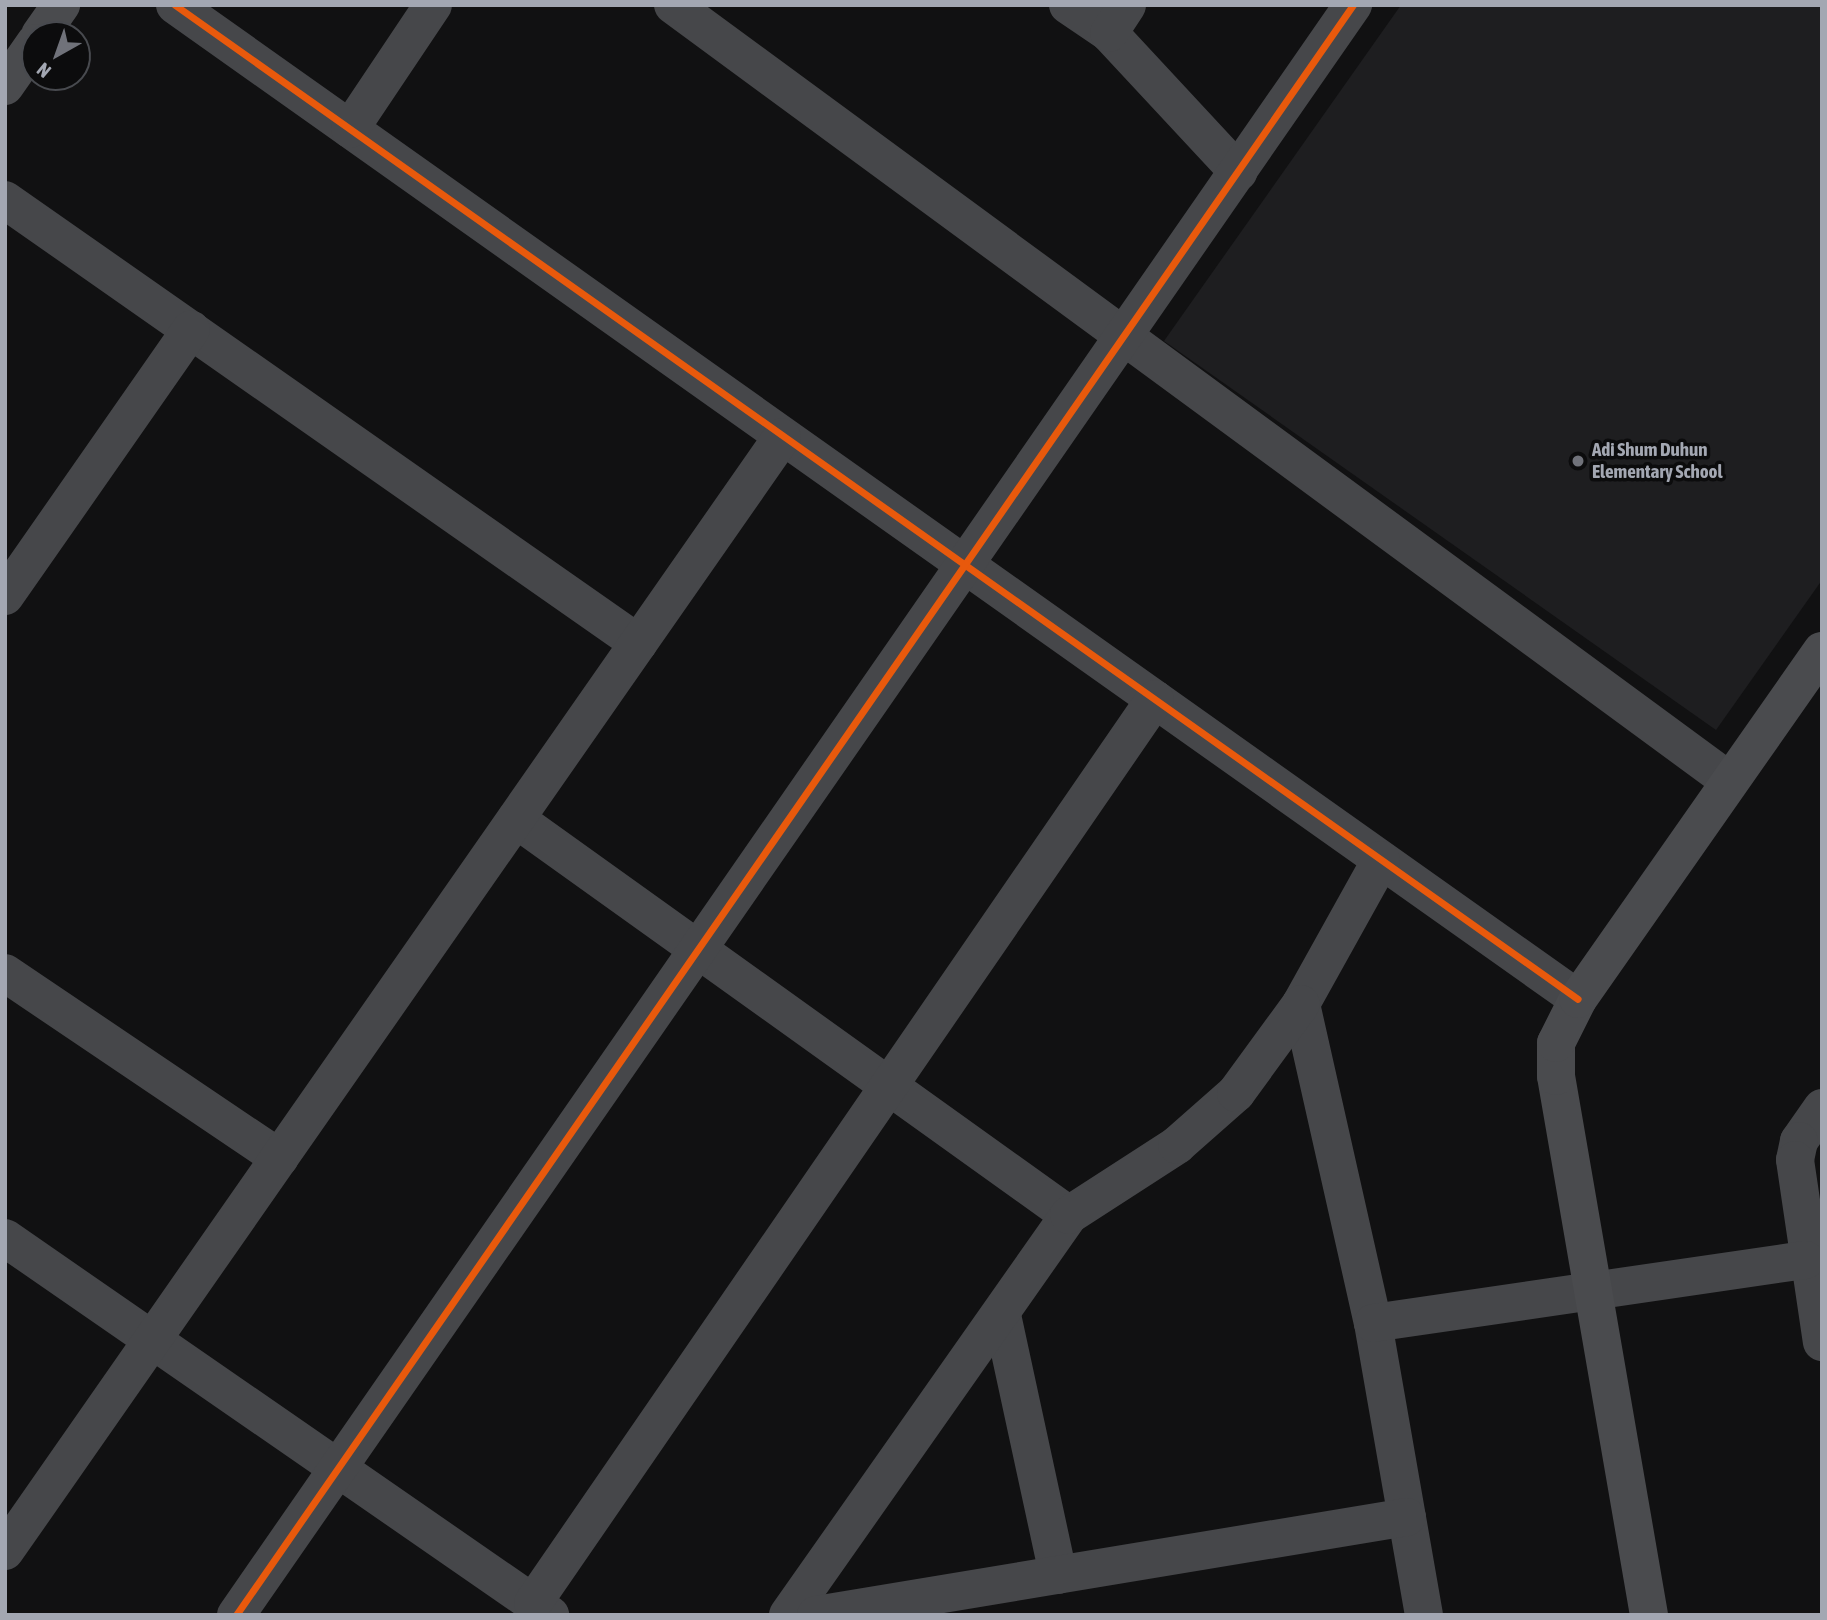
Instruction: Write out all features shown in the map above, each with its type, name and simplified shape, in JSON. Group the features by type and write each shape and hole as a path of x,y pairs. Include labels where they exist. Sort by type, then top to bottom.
{"street":[{"path":"50,21 61,5"},
{"path":"176,5 1578,999"},
{"path":"350,129 433,5"},
{"path":"1068,5 1118,19 1238,172"},
{"path":"236,1615 1353,5"},
{"path":"680,7 1121,340 1728,780"},
{"path":"5,86 21,63"},
{"path":"5,200 638,643"},
{"path":"5,596 191,329"},
{"path":"5,1551 17,1508 153,1340 782,437"},
{"path":"1649,1615 1556,1076 1556,1043 1578,999 1728,780 1822,651"},
{"path":"5,1238 542,1609 890,1087 1154,699"},
{"path":"516,819 1069,1215"},
{"path":"788,1615 1002,1315 1069,1215 1177,1145 1236,1093 1301,1004 1381,860"},
{"path":"5,973 279,1158"},
{"path":"1301,1004 1373,1323 1424,1615"},
{"path":"1822,1108 1799,1140 1795,1160 1805,1260 1822,1342"},
{"path":"1373,1323 1805,1260"},
{"path":"1002,1315 1058,1575"},
{"path":"816,1615 1407,1517"}],"shaded area":[{"name":"Adi Shum Duhun Elementary School","path":"1401,5 1822,5 1822,580 1716,730 1164,341"}],"cycle path":[{"path":"175,5 1578,999"},
{"path":"236,1615 1353,5"}],"place":[{"name":"Adi Shum Duhun Elementary School","path":"1578,461"}]}
